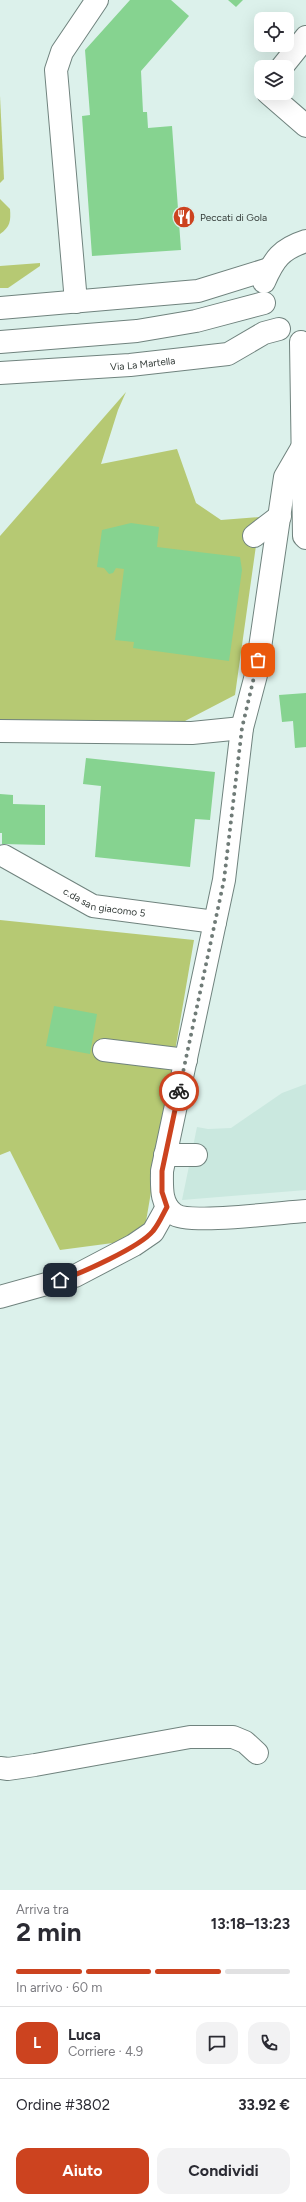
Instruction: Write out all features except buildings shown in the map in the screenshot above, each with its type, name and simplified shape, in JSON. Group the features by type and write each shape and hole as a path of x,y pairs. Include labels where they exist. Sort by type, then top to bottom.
{"street":[{"path":"76,302 56,70 62,52 97,0"},
{"path":"288,60 306,37"},
{"path":"276,100 306,126"},
{"path":"306,241 286,249 272,263 264,282 264,303 272,322 286,336 304,343 303,446 304,536 306,538"},
{"path":"0,308 198,291 270,269"},
{"path":"0,342 137,331 196,321 264,303"},
{"name":"Via La Martella","path":"0,374 130,365 228,354 264,334 279,329"},
{"path":"303,446 285,477 256,675 242,728 224,880 165,1155 162,1171 162,1192 167,1207 175,1215 196,1219 306,1211"},
{"path":"254,536 280,516"},
{"path":"0,731 50,740 192,733 242,728"},
{"name":"c.da san giacomo 5","path":"4,856 93,906 215,922"},
{"path":"104,1050 186,1060"},
{"path":"165,1155 196,1154"},
{"path":"0,1297 74,1276 134,1245 153,1232 167,1207"},
{"path":"0,1768 8,1769 35,1765 190,1737 233,1737 245,1742 257,1753"}],"shaded area":[{"path":"306,1084 306,1190 182,1200 197,1127 208,1129 231,1128 282,1093"}],"green space":[{"path":"0,96 4,179 0,183"},
{"path":"0,199 10,209 10,220 8,226 0,234"},
{"path":"40,263 40,266 8,288 0,288 0,266"},
{"path":"126,392 118,410 101,464 177,449 196,503 221,520 260,517 235,695 185,721 0,720 0,536"},
{"path":"0,920 194,940 143,1239 60,1250 10,1151 0,1155"}],"way so far":[{"path":"179,1091 224,880 242,728 256,675 258,660"}],"place":[{"name":"Peccati di Gola","path":"184,217"}],"route":[{"path":"60,1280 74,1276 134,1245 153,1232 167,1207 162,1192 162,1171 179,1091"}]}
